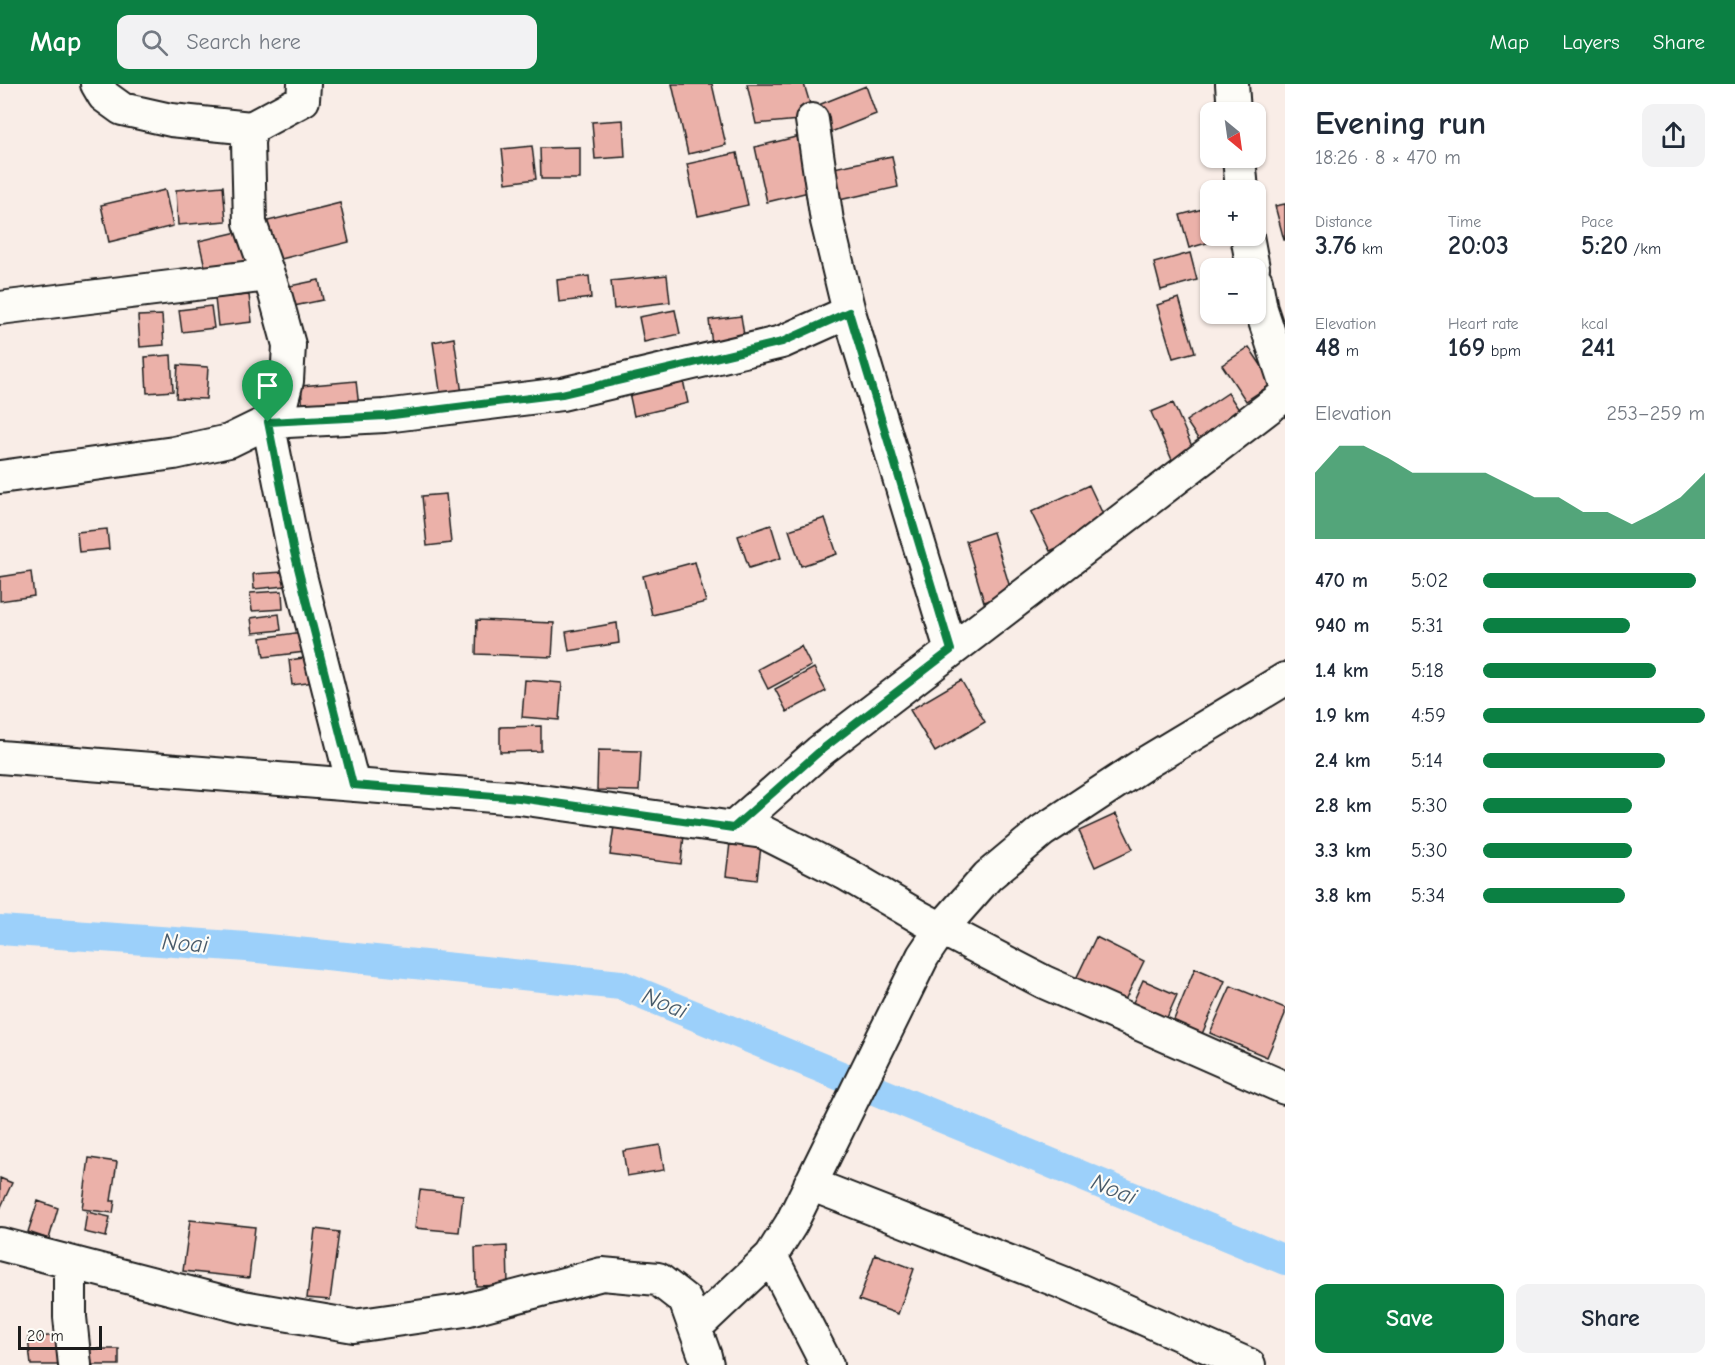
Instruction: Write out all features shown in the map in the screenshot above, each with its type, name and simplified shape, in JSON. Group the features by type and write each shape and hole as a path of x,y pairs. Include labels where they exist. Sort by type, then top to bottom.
{"street":[{"path":"97,84 104,96 122,110 171,120 251,128 303,100 304,84"},
{"path":"1232,84 1233,102"},
{"path":"812,120 827,221 849,312 951,650"},
{"path":"0,477 174,453 229,441 268,422 281,404 287,381 289,345 250,223 248,142 251,128"},
{"path":"0,308 268,275"},
{"path":"268,422 385,416 562,394 782,342 849,312"},
{"path":"1266,324 1285,382"},
{"path":"733,828 820,751 1285,395"},
{"path":"268,422 293,548 353,785"},
{"path":"695,1328 771,1256 791,1224 923,956 942,928 988,876 1042,831 1147,762 1285,679"},
{"path":"0,757 519,798 764,832 1044,982 1285,1088"},
{"path":"810,1184 1061,1282 1249,1365"},
{"path":"0,1244 243,1307 354,1326 465,1310 602,1274 658,1279 685,1300 707,1365"},
{"path":"771,1256 827,1365"},
{"path":"70,1263 70,1317 75,1365"}],"building":[{"path":"672,84 712,84 726,145 688,154"},
{"path":"747,84 804,84 813,114 799,120 756,124"},
{"path":"866,86 876,114 826,134 816,106"},
{"path":"623,120 625,157 595,159 592,122"},
{"path":"800,136 813,191 767,202 755,147"},
{"path":"532,146 536,179 506,183 502,149"},
{"path":"580,147 580,179 541,179 540,148"},
{"path":"737,153 748,205 698,216 687,164"},
{"path":"892,156 898,187 830,202 824,170"},
{"path":"223,186 226,221 178,225 176,190"},
{"path":"165,190 173,226 109,242 101,205"},
{"path":"340,203 349,242 269,262 260,223"},
{"path":"1285,204 1285,240 1284,240 1275,206"},
{"path":"1200,210 1200,245 1189,248 1180,215"},
{"path":"246,230 255,269 208,280 199,241"},
{"path":"1190,253 1197,280 1161,290 1154,263"},
{"path":"667,275 670,302 614,309 611,281"},
{"path":"589,276 591,298 559,302 557,280"},
{"path":"319,280 323,300 289,307 285,287"},
{"path":"249,295 252,322 218,326 215,298"},
{"path":"1179,298 1195,352 1173,358 1157,305"},
{"path":"211,306 214,328 182,332 179,310"},
{"path":"675,310 680,334 644,342 639,317"},
{"path":"162,315 164,345 140,347 138,316"},
{"path":"741,316 746,348 713,353 709,320"},
{"path":"454,338 463,401 442,405 433,342"},
{"path":"1249,347 1273,383 1246,401 1222,365"},
{"path":"171,355 173,391 147,393 145,357"},
{"path":"178,365 208,367 206,399 176,398"},
{"path":"681,371 688,403 634,416 627,383"},
{"path":"356,381 359,407 303,412 301,386"},
{"path":"1228,393 1247,422 1205,449 1186,421"},
{"path":"1173,403 1198,460 1176,469 1151,412"},
{"path":"1089,485 1108,525 1050,551 1031,512"},
{"path":"446,494 451,543 427,546 422,496"},
{"path":"825,518 837,554 801,566 789,530"},
{"path":"771,525 781,558 749,568 738,536"},
{"path":"107,529 109,549 79,552 77,532"},
{"path":"993,532 1012,594 984,602 966,541"},
{"path":"695,562 706,602 652,615 643,576"},
{"path":"31,572 34,596 0,601 0,577"},
{"path":"283,572 285,586 254,589 253,574"},
{"path":"282,591 283,609 252,611 250,593"},
{"path":"279,614 281,630 253,633 251,618"},
{"path":"477,620 554,623 552,657 476,654"},
{"path":"617,623 619,643 569,651 566,632"},
{"path":"302,632 305,652 264,657 261,638"},
{"path":"801,646 811,666 768,689 758,669"},
{"path":"319,656 322,681 292,685 289,660"},
{"path":"814,668 826,691 787,712 775,689"},
{"path":"525,680 562,683 559,720 522,717"},
{"path":"961,680 985,722 935,752 910,710"},
{"path":"541,726 541,751 500,752 500,727"},
{"path":"598,750 641,751 639,791 597,790"},
{"path":"1116,814 1133,849 1095,867 1079,831"},
{"path":"614,826 684,835 681,864 610,855"},
{"path":"730,843 761,846 757,880 726,876"},
{"path":"1096,937 1144,961 1124,1002 1076,979"},
{"path":"1195,968 1225,981 1202,1034 1173,1022"},
{"path":"1143,980 1177,995 1165,1022 1131,1007"},
{"path":"1231,986 1285,1008 1285,1014 1267,1057 1210,1033"},
{"path":"660,1145 664,1170 627,1176 623,1151"},
{"path":"89,1158 117,1162 111,1201 115,1201 113,1213 82,1209"},
{"path":"0,1178 12,1183 0,1209"},
{"path":"420,1190 463,1195 459,1232 415,1228"},
{"path":"38,1201 58,1208 49,1239 28,1232"},
{"path":"87,1212 110,1217 106,1237 84,1232"},
{"path":"190,1220 255,1227 249,1278 183,1271"},
{"path":"315,1229 339,1232 330,1300 307,1298"},
{"path":"507,1246 508,1285 476,1286 475,1248"},
{"path":"875,1254 914,1269 898,1314 859,1300"},
{"path":"68,1334 70,1365 31,1365 28,1338"},
{"path":"79,1349 119,1349 119,1365 79,1365"}],"waterway":[{"name":"Noai","path":"0,930 247,947 621,985 1285,1260"}],"route":[{"path":"849,312 951,650 820,751 733,828 519,798 353,785 293,548 268,422 385,416 562,394 782,342 849,312"}]}
